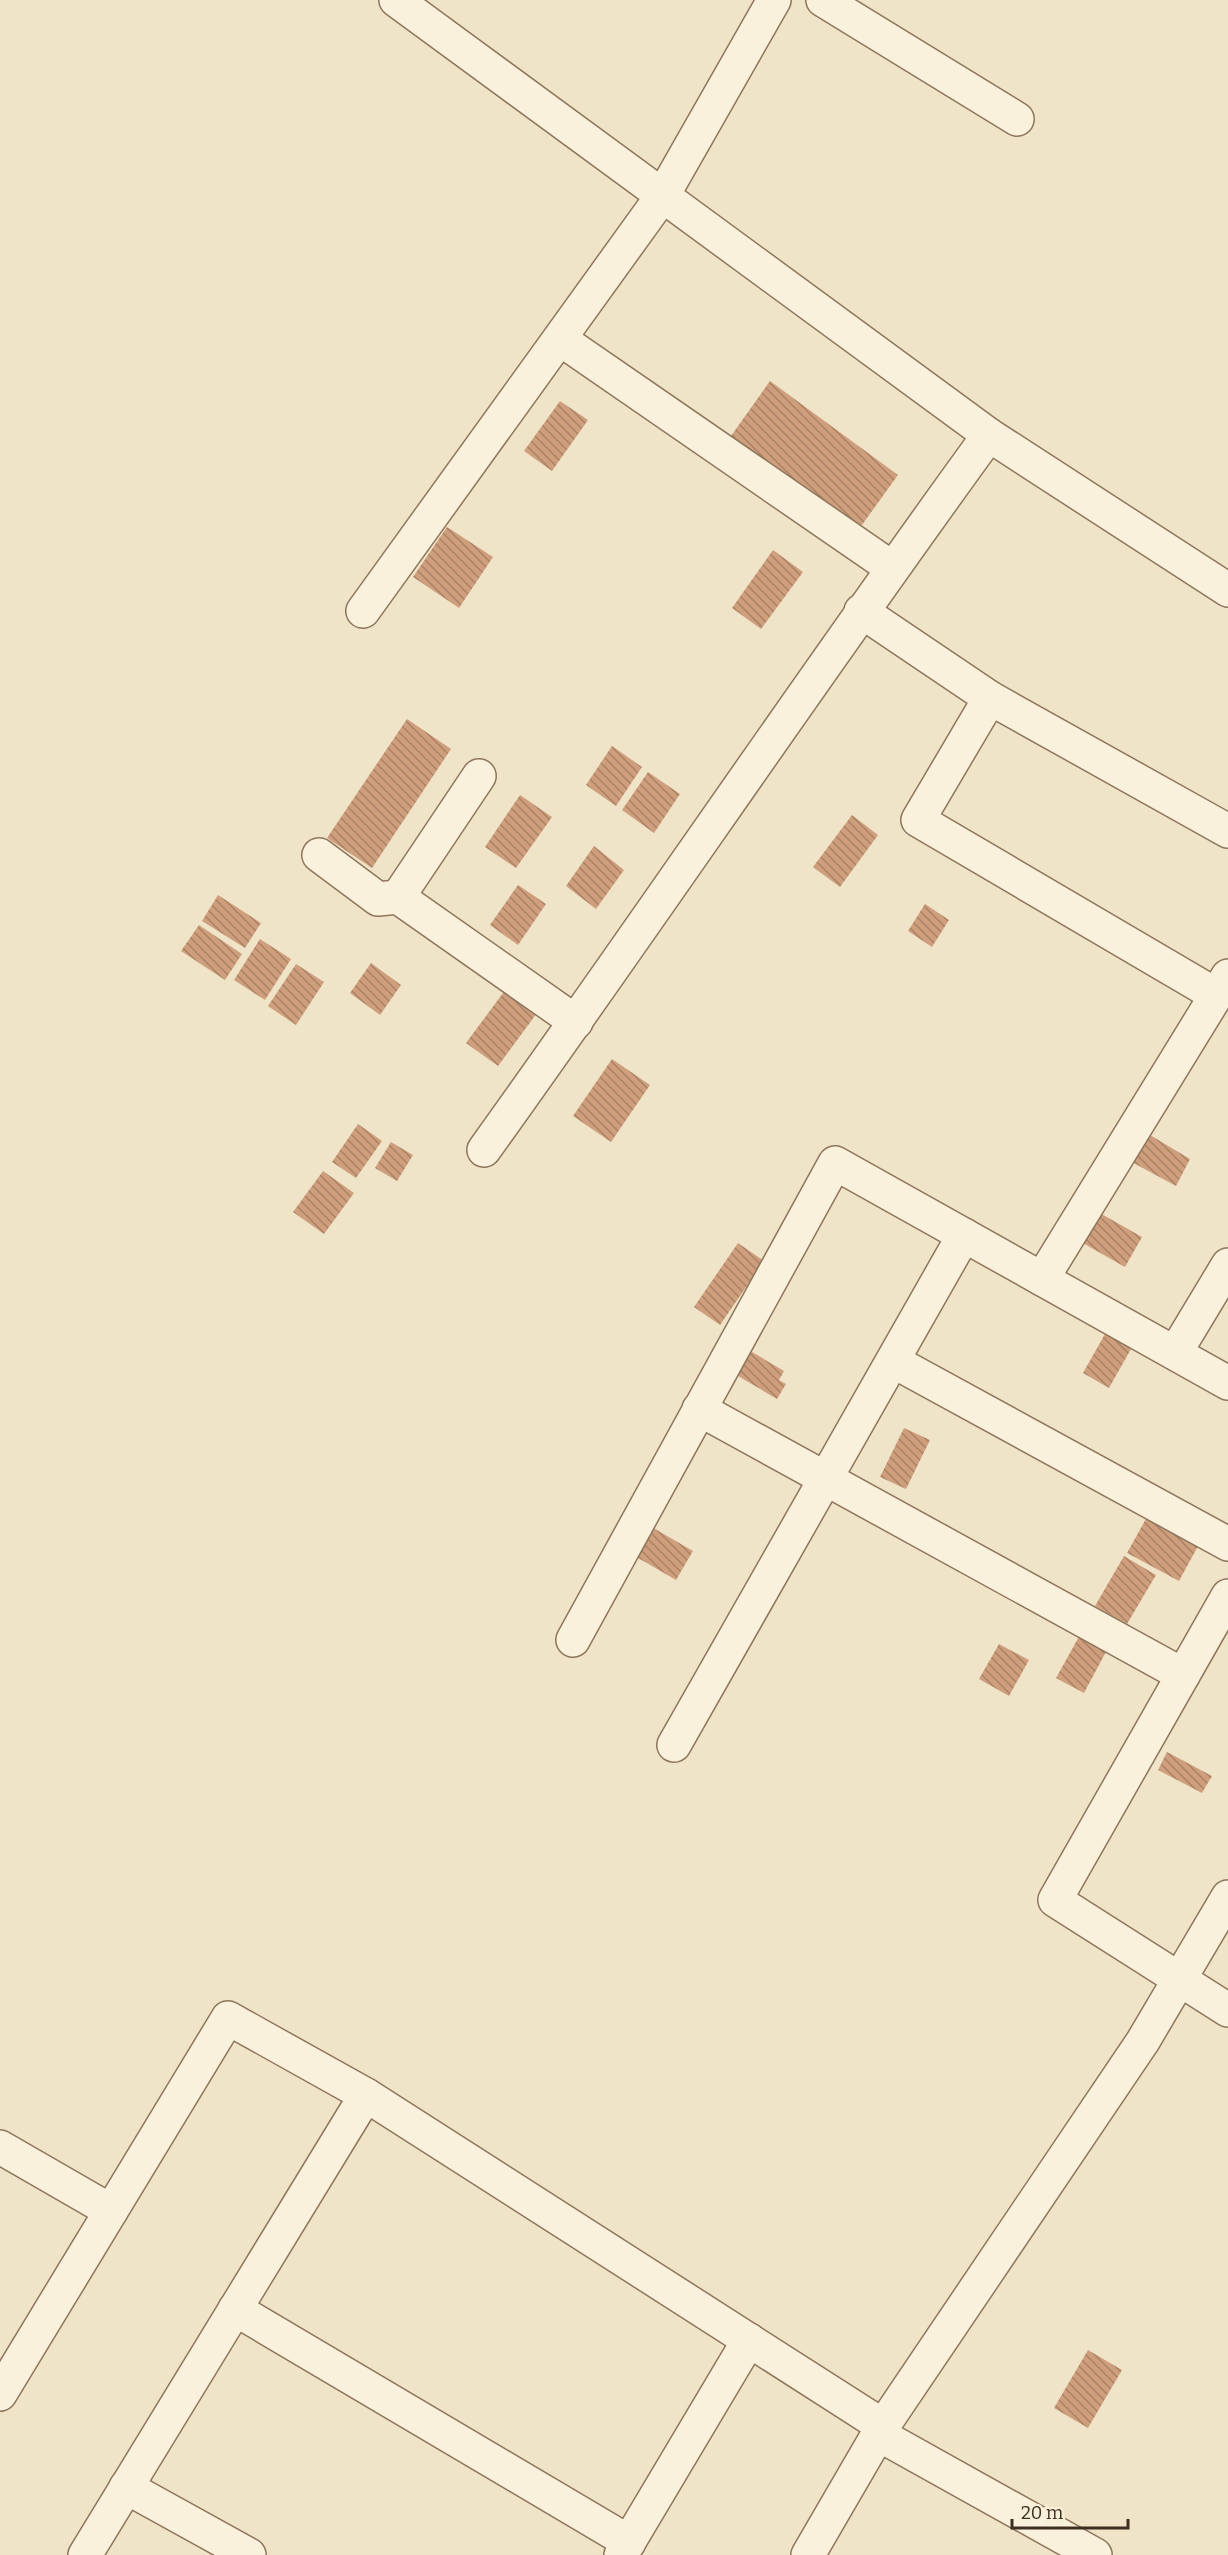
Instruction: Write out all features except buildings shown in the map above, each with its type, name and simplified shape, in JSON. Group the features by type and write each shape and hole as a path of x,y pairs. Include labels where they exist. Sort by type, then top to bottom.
{"street":[{"path":"396,0 989,435 1228,591"},
{"path":"363,611 663,195 774,0"},
{"path":"823,0 1017,118"},
{"path":"560,339 892,568"},
{"path":"484,1150 576,1022 861,610 989,435"},
{"path":"861,610 990,698 1228,831"},
{"path":"990,698 918,820 1222,986 1042,1279"},
{"path":"398,897 479,776"},
{"path":"319,855 378,899 398,897 576,1022"},
{"path":"573,1640 835,1163 1228,1383"},
{"path":"675,1745 964,1235"},
{"path":"1174,1353 1228,1265"},
{"path":"893,1361 1228,1544"},
{"path":"699,1409 1183,1675"},
{"path":"1228,1596 1055,1900 1228,2010"},
{"path":"808,2555 881,2430 1143,2041 1228,1897"},
{"path":"0,2394 228,2018 366,2095 749,2340 881,2430 1095,2555"},
{"path":"85,2555 366,2095"},
{"path":"0,2147 111,2211"},
{"path":"236,2309 625,2548 749,2340"},
{"path":"126,2487 249,2555"}]}
